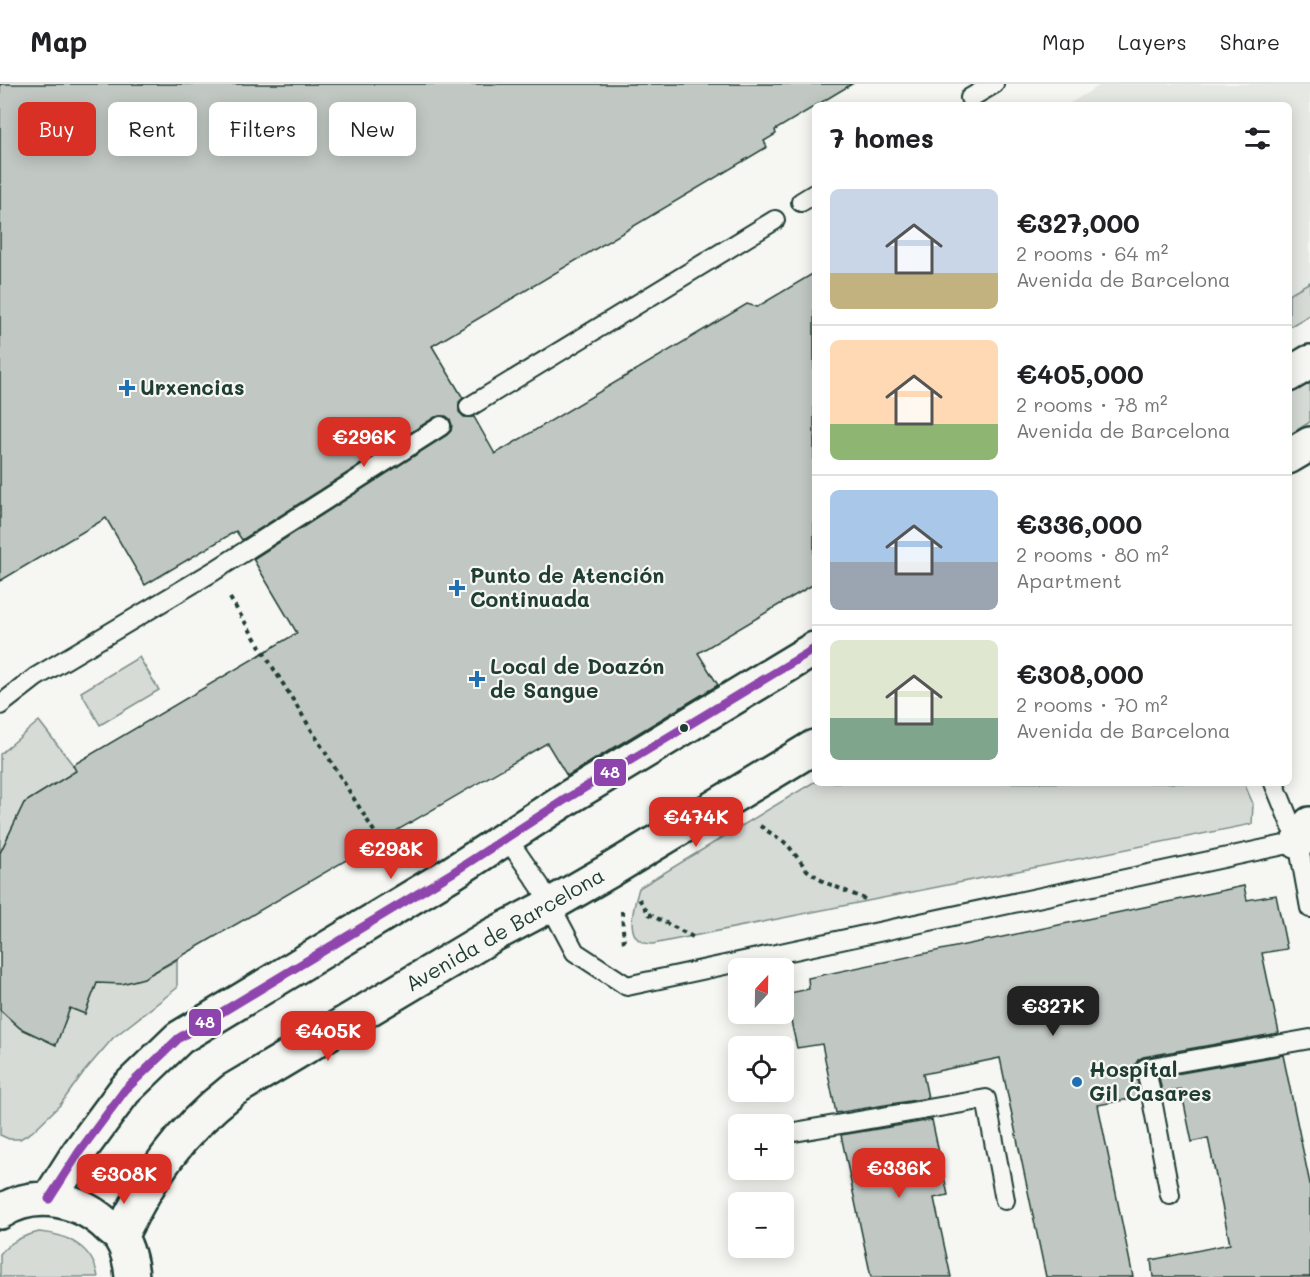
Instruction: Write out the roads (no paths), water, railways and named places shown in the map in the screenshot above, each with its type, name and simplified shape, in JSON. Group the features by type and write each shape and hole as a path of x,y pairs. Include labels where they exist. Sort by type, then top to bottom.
{"street":[{"path":"1292,373 1310,362"},
{"path":"1292,455 1310,444"},
{"path":"49,1198 79,1152 125,1090 179,1038 453,873 506,837 812,650"},
{"name":"Avenida de Barcelona","path":"120,1237 157,1168 185,1133 224,1096 269,1067 491,936 550,905 812,748"},
{"path":"2,1205 49,1198 74,1203 100,1217 120,1237 130,1262 132,1277"}],"lane":[{"path":"970,98 994,84"},
{"path":"469,407 775,220"},
{"path":"0,705 36,677 214,572 441,426"},
{"path":"1276,786 1304,833 1310,909"},
{"path":"506,837 540,886 575,952 627,986 1304,833"},
{"path":"1170,1195 1146,1068 1310,1039"},
{"path":"794,1132 986,1099 1005,1200"}],"place":[{"name":"Urxencias","path":"127,388"},
{"name":"Punto de Atención Continuada","path":"457,588"},
{"name":"Local de Doazón de Sangue","path":"477,679"},
{"name":"Hospital Gil Casares","path":"1077,1082"}]}
